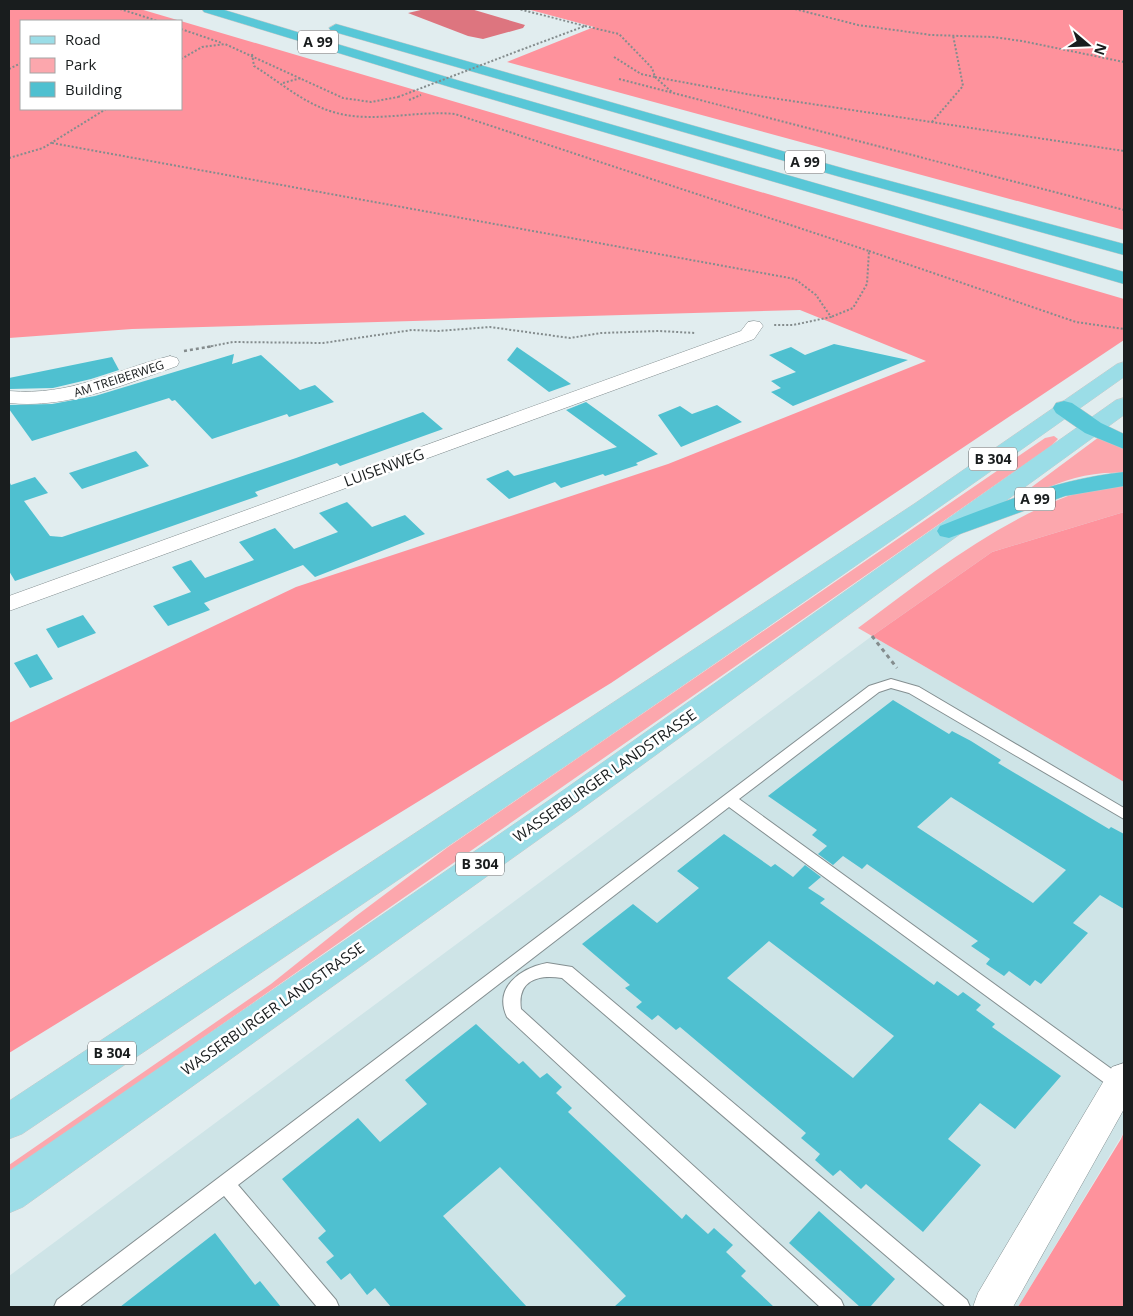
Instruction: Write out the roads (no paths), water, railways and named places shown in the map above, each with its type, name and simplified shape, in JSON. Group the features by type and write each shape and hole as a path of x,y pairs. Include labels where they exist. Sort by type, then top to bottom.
{"highway":[{"name":"A 99","path":"208,9 464,87 1124,278"},
{"name":"A 99","path":"321,24 833,170 1124,250"},
{"path":"1064,408 1112,419 1124,442"},
{"name":"A 99","path":"949,531 1067,488 1099,481 1124,479"}],"main road":[{"name":"B 304","path":"9,1122 298,930 873,542 1124,368"},
{"name":"WASSERBURGER LANDSTRASSE","path":"9,1194 568,802 949,531 1112,419"}],"street":[{"name":"LUISENWEG","path":"9,604 740,338 748,335 754,326"},
{"name":"AM TREIBERWEG","path":"12,400 67,396 170,362"},
{"path":"992,1307 1122,1081"}],"lane":[{"path":"64,1307 874,689 892,683 914,690 1124,814"},
{"path":"730,800 1122,1081"},
{"path":"834,1307 513,1012 511,995 517,984 534,972 547,968 566,972 960,1307"},
{"path":"226,1184 329,1307"}]}
